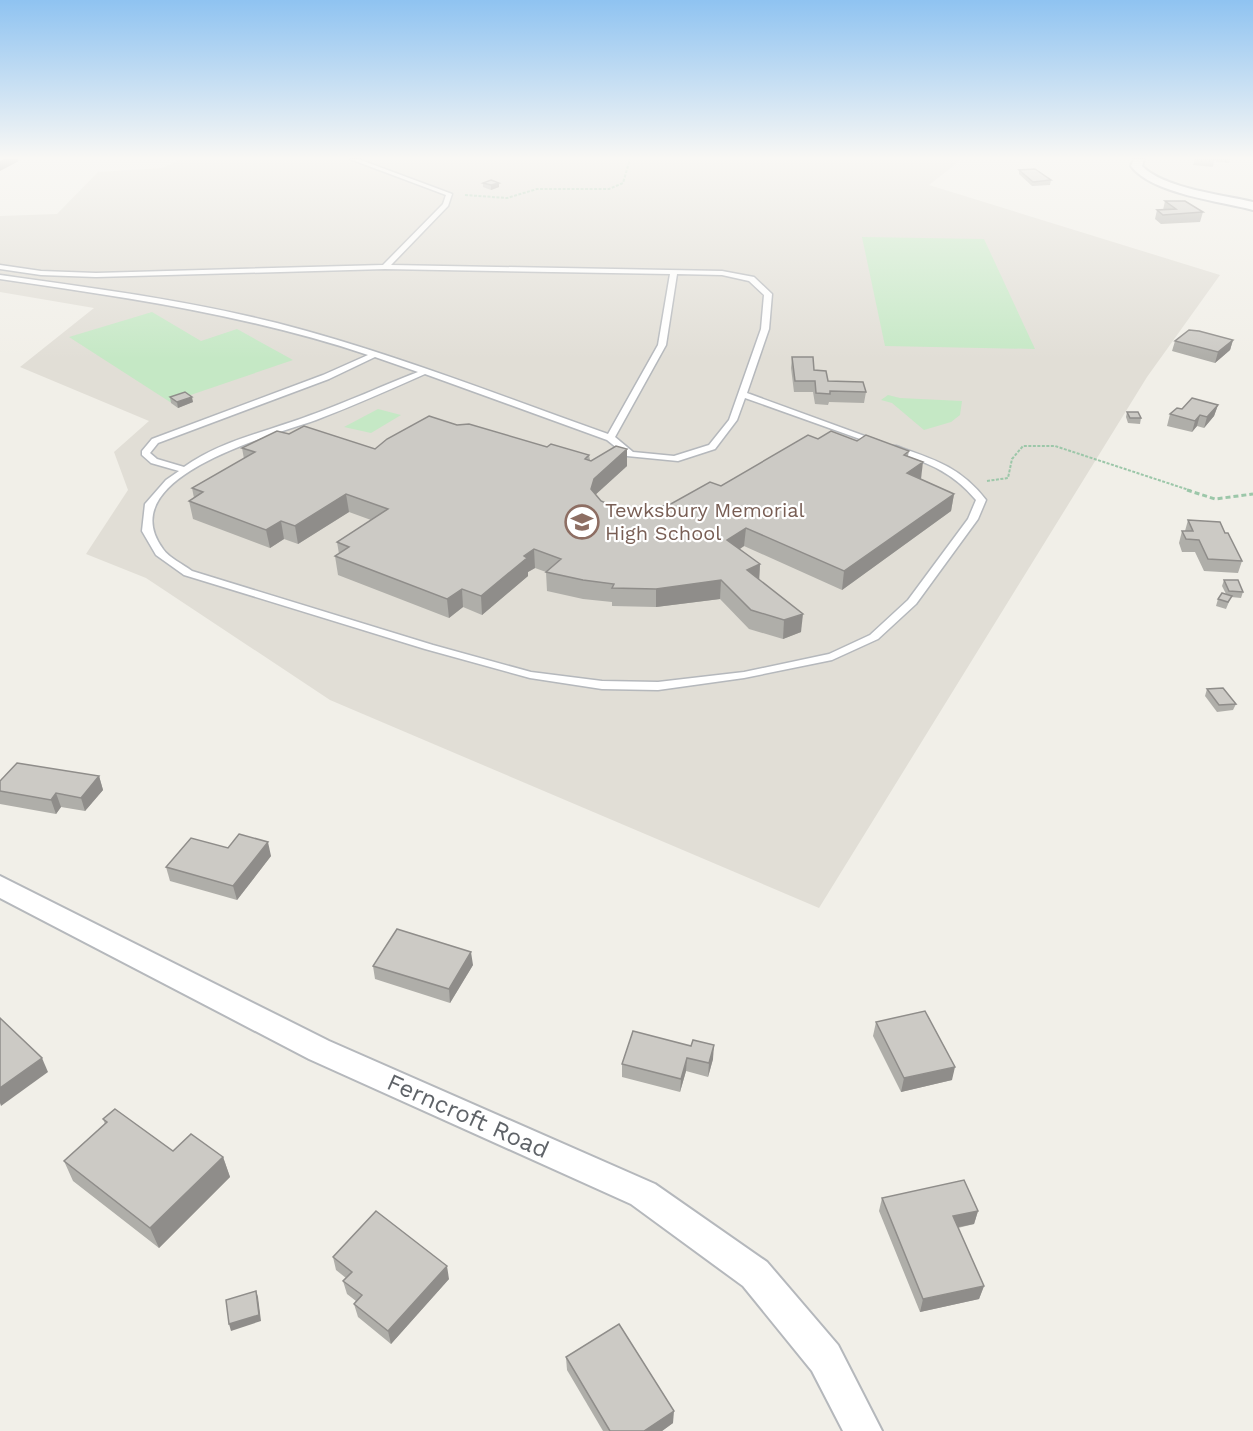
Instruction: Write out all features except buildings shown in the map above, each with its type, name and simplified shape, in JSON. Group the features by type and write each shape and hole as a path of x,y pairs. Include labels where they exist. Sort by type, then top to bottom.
{"street":[{"name":"Ferncroft Road","path":"0,886 319,1050 643,1194 755,1274 825,1358 863,1431"}],"lane":[{"path":"385,267 426,226"},
{"path":"0,267 21,271 96,275 385,267 722,273 751,279 768,294 765,329 733,420 712,447 675,459 630,454 610,438 311,334 184,305 0,277"},
{"path":"610,438 662,345 674,272"},
{"path":"186,470 154,461 145,453 155,441 326,377 374,355"},
{"path":"424,372 315,417 230,447 198,461 169,482 150,504 147,531 159,553 188,573 429,648 530,675 602,685 658,686 744,675 832,657 874,637 912,602 973,519 981,500 969,483 950,468 742,394"}],"path":[{"path":"969,483 1008,478 1012,459 1023,446 1055,446 1215,500 1253,494"}],"shaded area":[{"name":"Tewksbury Memorial High School","path":"0,226 1061,226 1220,275 1147,377 819,908 330,700 146,578 86,554 128,490 114,452 149,421 20,367 94,308 0,292"}],"green space":[{"path":"862,237 984,239 1035,349 885,346"},
{"path":"152,312 201,341 237,329 293,360 170,402 69,337"},
{"path":"888,395 900,398 962,401 960,415 951,422 924,430 892,403 881,400"},
{"path":"378,409 401,415 371,433 344,427"}],"place":[{"name":"Tewksbury Memorial High School","path":"582,522"}]}
